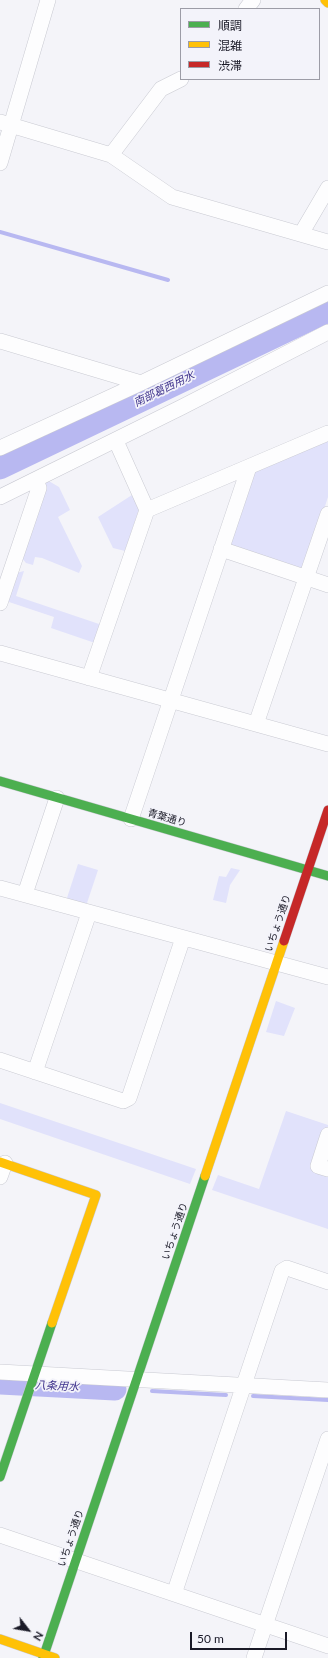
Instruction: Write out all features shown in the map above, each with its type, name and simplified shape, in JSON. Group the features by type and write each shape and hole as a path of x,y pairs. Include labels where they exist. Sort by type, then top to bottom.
{"street":[{"path":"0,163 6,124 48,0"},
{"path":"247,8 253,0"},
{"path":"325,0 328,3"},
{"path":"111,155 160,89 180,79"},
{"path":"6,124 111,155 172,197 328,242"},
{"path":"301,234 328,188"},
{"path":"0,448 141,383 328,293"},
{"path":"0,498 328,332"},
{"path":"0,341 141,383"},
{"path":"147,510 328,433"},
{"path":"89,678 147,510 116,440"},
{"path":"131,820 249,467"},
{"path":"0,603 39,488 36,480"},
{"path":"256,724 328,514"},
{"path":"221,549 328,585"},
{"path":"0,653 328,744"},
{"name":"青葉通り","path":"0,781 328,876"},
{"path":"25,894 57,798"},
{"name":"いちょう通り","path":"43,1656 328,810"},
{"path":"0,888 328,977"},
{"path":"35,1072 89,913"},
{"path":"0,1060 123,1101 129,1098 182,938"},
{"path":"328,1135 318,1166 328,1169"},
{"path":"0,1478 96,1195 2,1167"},
{"path":"174,1594 282,1271 287,1268 328,1282"},
{"path":"0,1372 34,1376 328,1390"},
{"path":"254,1658 328,1439"},
{"path":"0,1535 328,1646"},
{"path":"0,1639 43,1656 55,1658"}],"shaded area":[{"path":"328,439 328,497 305,567 298,570 233,548 230,542 254,470"},
{"path":"47,480 59,487 70,510 58,517 82,566 79,573 42,558 35,557 33,565 26,563 21,557"},
{"path":"132,495 139,509 125,551 113,548 98,517"},
{"path":"24,571 16,596 102,625 95,643 51,628 54,617 6,601 16,573"},
{"path":"78,864 98,870 86,906 66,901"},
{"path":"231,868 240,870 230,885 226,903 213,900 219,876 226,877"},
{"path":"276,1001 295,1008 284,1036 266,1032"},
{"path":"0,1103 196,1169 190,1184 0,1119"},
{"path":"286,1111 328,1125 328,1229 212,1190 218,1175 259,1189"}],"waterway":[{"path":"0,232 168,280"},
{"name":"南部葛西用水","path":"0,468 328,311"},
{"name":"八条用水","path":"0,1383 115,1389"},
{"name":"八条用水","path":"152,1391 226,1395"},
{"name":"八条用水","path":"253,1396 328,1400"}],"traffic: fast":[{"path":"0,781 328,876"},
{"path":"43,1658 205,1176"},
{"path":"0,1477 52,1323"}],"traffic: slow":[{"path":"325,0 328,3"},
{"path":"205,1176 284,941"},
{"path":"0,1162 96,1195 52,1323"},
{"path":"0,1639 55,1658"}],"traffic: jam":[{"path":"284,941 328,810"}]}
